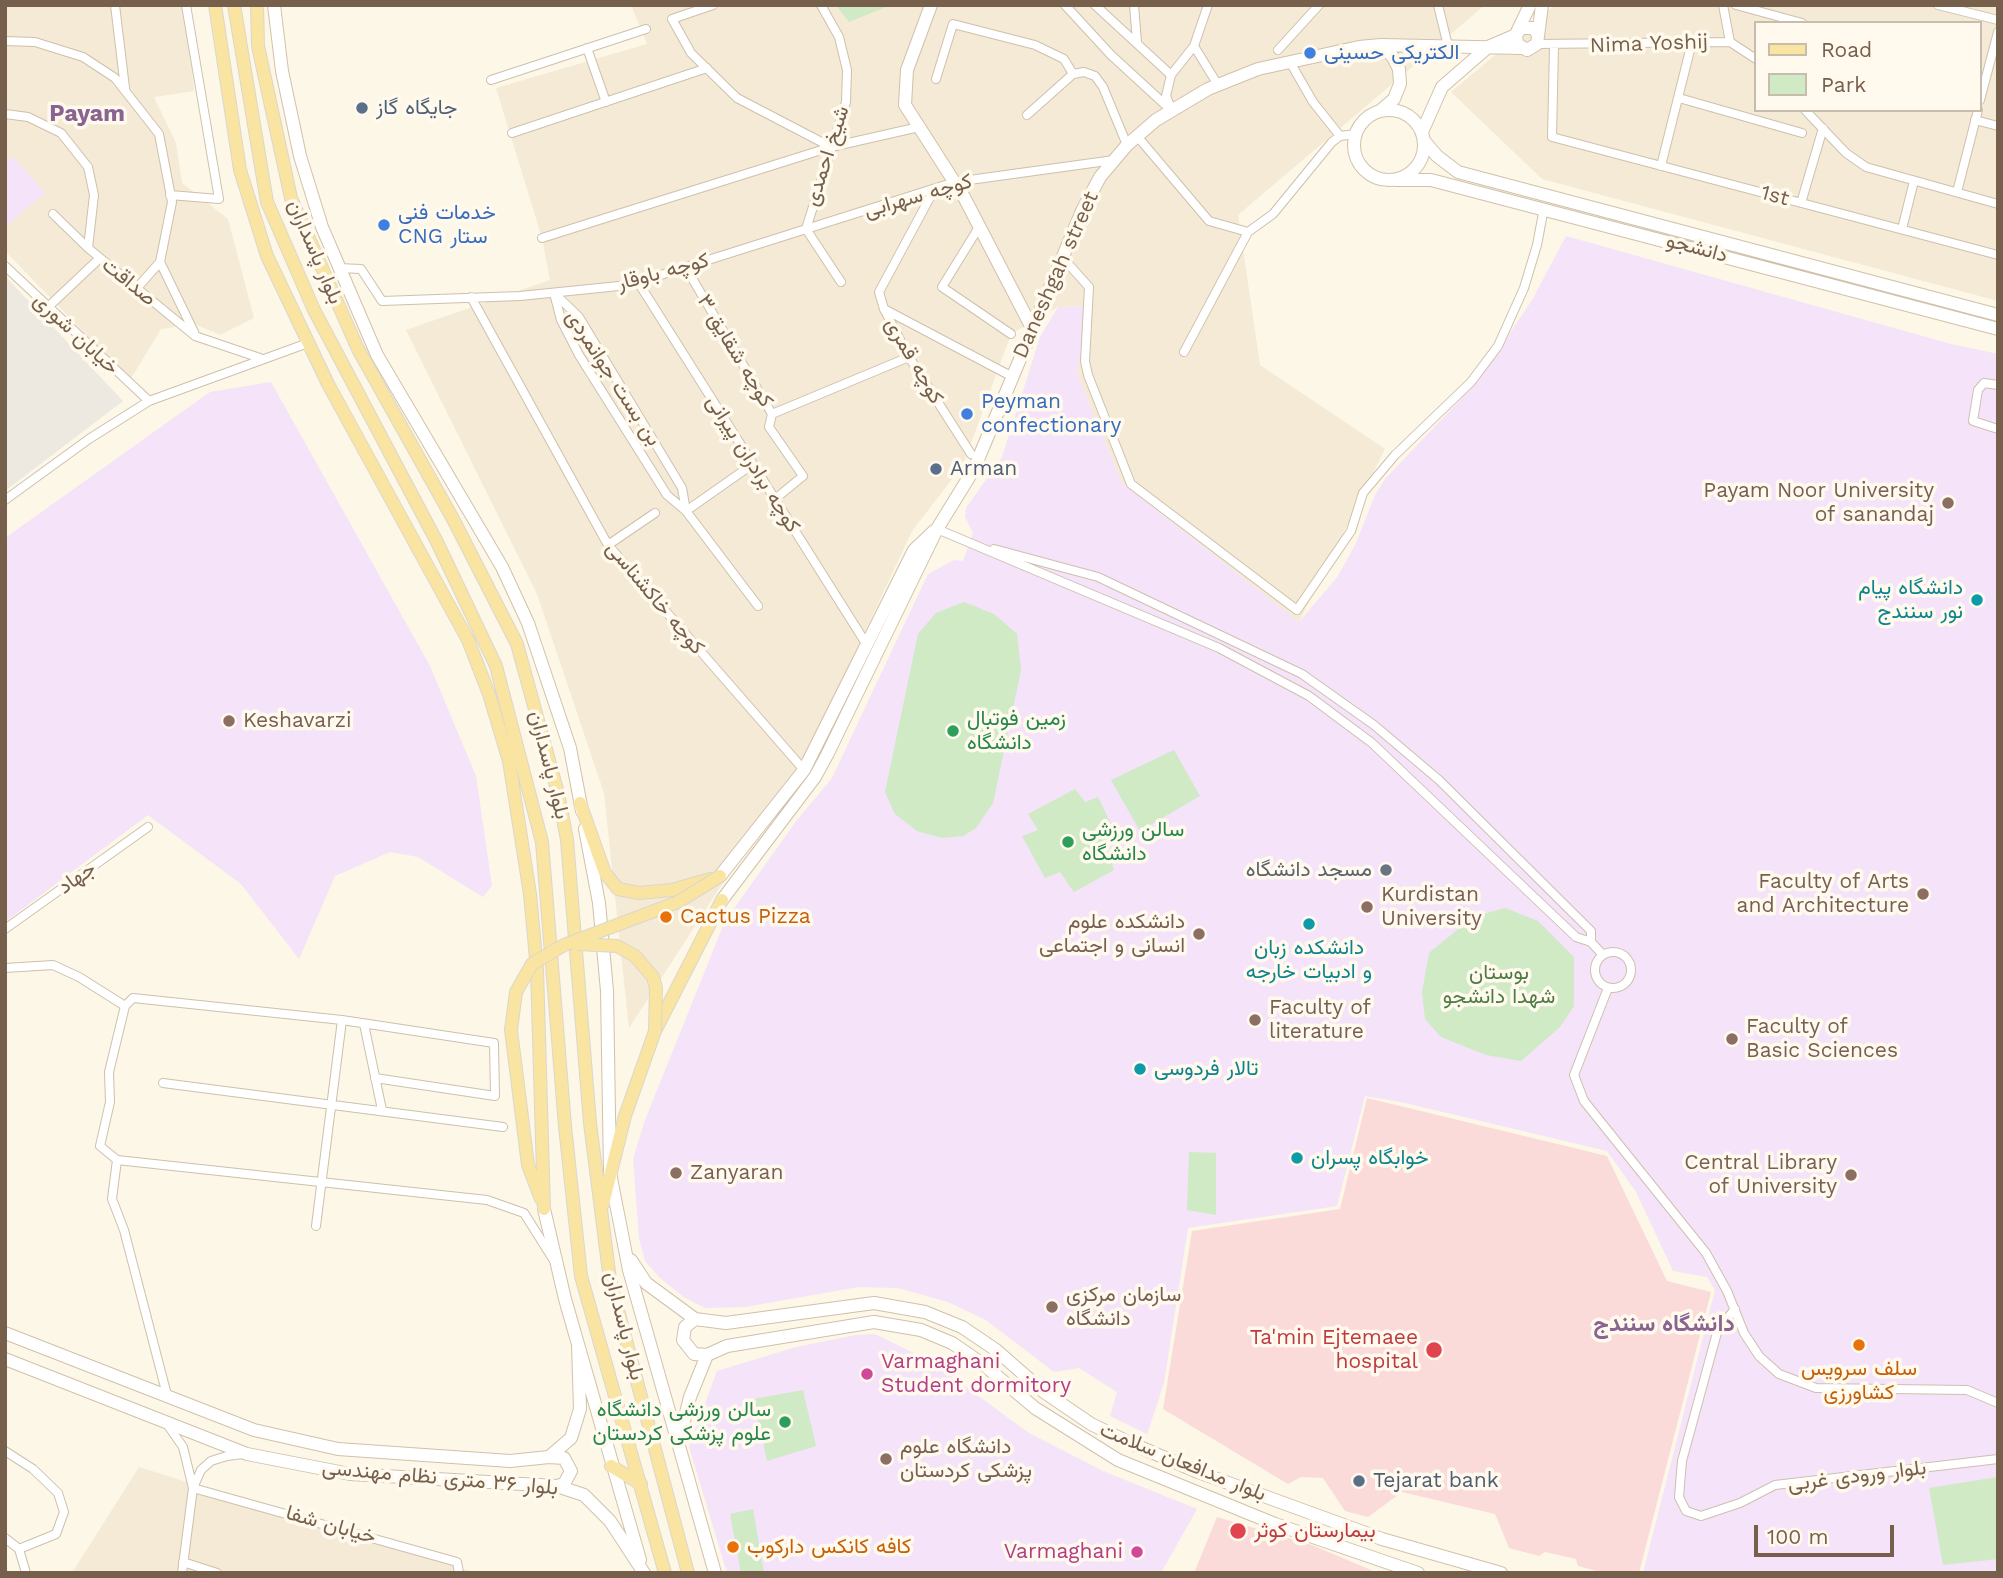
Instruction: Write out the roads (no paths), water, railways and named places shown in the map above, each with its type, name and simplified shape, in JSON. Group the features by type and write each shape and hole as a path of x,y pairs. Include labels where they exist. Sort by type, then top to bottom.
{"main road":[{"path":"215,5 240,170 278,286 468,640 489,694 509,761 530,894 537,969 544,1209"},
{"path":"216,22 223,5"},
{"name":"بلوار پاسداران","path":"234,5 267,202 284,245 314,310 437,542 496,666 542,842 565,1126 581,1276 665,1573"},
{"name":"بلوار پاسداران","path":"257,5 258,46 291,198 358,349 453,519 517,644 558,793 567,840 590,1124 610,1280 688,1573"},
{"path":"274,5 282,71 300,156 338,268 377,355 502,567 528,623 570,748 599,903 607,991 610,1173 625,1252 715,1573"},
{"path":"930,5 907,70 905,105 955,182 1032,328"},
{"path":"1530,5 1517,33 1517,44 1527,50 1537,39 1542,5"},
{"path":"1517,33 1527,27 1537,39"},
{"name":"Daneshgah street","path":"1488,47 1517,33"},
{"path":"1381,45 1393,57 1399,69 1400,84 1394,99 1361,124 1354,146 1362,168 1383,180 1395,180 1414,171 1420,162 1423,137 1441,87 1488,47"},
{"name":"Daneshgah street","path":"654,1031 722,900 815,777 937,529 974,469 1062,257 1100,177 1114,160 1132,141 1172,111 1218,85 1258,69 1381,45 1521,48"},
{"path":"1380,111 1400,112 1409,116 1423,137"},
{"name":"دانشجو","path":"1423,137 1437,156 1458,172 1998,315"},
{"name":"دانشجو","path":"1395,180 1431,180 1998,329"},
{"path":"248,196 284,245"},
{"name":"Daneshgah street","path":"720,876 804,770 914,550 937,529"},
{"path":"580,803 605,873 618,889 639,893 672,890 720,876"},
{"path":"516,812 533,806"},
{"path":"644,1573 611,1466 544,1209 528,1165 511,1030 516,992 532,964 564,945 678,902 720,876"},
{"path":"564,945 591,943 617,946 635,956 653,977 656,988 654,1031 625,1116 601,1211"},
{"path":"625,1252 646,1283 695,1319 685,1327 683,1339 694,1354 706,1355 690,1396 679,1445"},
{"name":"بلوار مدافعان سلامت","path":"695,1319 726,1323 874,1303 925,1312 962,1327 996,1350 1044,1392 1091,1424 1128,1442 1198,1472 1382,1539 1501,1573"},
{"name":"بلوار مدافعان سلامت","path":"706,1355 727,1346 839,1325 874,1322 921,1331 952,1343 984,1365 1035,1408 1118,1460 1275,1524 1418,1573"},
{"name":"بلوار ۳۶ متری نظام مهندسی","path":"5,1333 254,1430 338,1449 510,1461 549,1457 570,1438 580,1409 578,1344"},
{"name":"بلوار ۳۶ متری نظام مهندسی","path":"5,1359 247,1454 350,1474 557,1486 584,1495 610,1521 644,1573"},
{"path":"549,1457 564,1458 572,1471 564,1484 557,1486"},
{"path":"611,1466 641,1483"}],"street":[{"path":"115,5 125,91"},
{"path":"170,195 219,199 186,5"},
{"path":"713,5 672,19 691,52 737,97 831,147"},
{"name":"شیخ احمدی","path":"806,229 846,102 847,70 839,37 821,5"},
{"path":"1065,5 1111,55 1172,111"},
{"path":"1095,5 1171,75"},
{"path":"1134,5 1137,42"},
{"path":"1172,111 1166,96 1171,75 1194,46 1208,5"},
{"path":"1278,50 1319,5"},
{"path":"1438,5 1448,46"},
{"path":"1723,5 1730,42"},
{"path":"1736,5 1795,21"},
{"path":"1938,5 1998,20"},
{"path":"936,79 953,24 1035,44 1063,59 1073,74"},
{"path":"491,80 646,29"},
{"path":"1984,69 1996,45 1998,32"},
{"name":"Nima Yoshij","path":"1537,39 1554,47 1730,42 1755,57"},
{"path":"5,41 34,42 83,57 115,78 159,134 172,202 160,262 137,288"},
{"path":"1661,166 1692,42"},
{"path":"1194,46 1218,85"},
{"name":"1st","path":"1554,47 1552,137 1998,255"},
{"path":"587,48 606,102"},
{"path":"1290,62 1313,102 1340,136"},
{"path":"512,133 707,68"},
{"path":"1027,115 1073,74 1084,72 1095,76 1132,141 1209,221 1248,232"},
{"path":"1679,98 1802,133"},
{"path":"1807,112 1846,153 1866,167 1998,204"},
{"path":"1957,192 1977,112"},
{"name":"صداقت","path":"5,114 28,117 61,132 88,167 94,195 88,248 195,335 260,358"},
{"path":"1975,120 1998,126"},
{"path":"542,238 831,147 919,127"},
{"path":"1801,203 1823,128"},
{"path":"1184,352 1248,232 1273,214 1340,136 1356,134"},
{"name":"کوچه سهرابی","path":"806,229 955,182 1114,160"},
{"path":"1902,229 1914,181"},
{"name":"کوچه قمری","path":"934,190 879,292 884,309 909,357 971,454"},
{"path":"1062,257 1089,287 1085,361 1130,484 1297,610 1351,531 1363,493 1395,455 1471,382 1498,346 1524,288 1537,245 1544,208"},
{"path":"53,214 88,248"},
{"path":"979,227 942,287 1011,334"},
{"path":"806,229 841,282"},
{"name":"کوچه باوقار","path":"338,268 361,269 382,301 554,293 638,282 806,229"},
{"path":"47,308 100,258"},
{"path":"160,262 195,335"},
{"name":"خیابان شوری","path":"5,266 149,401"},
{"name":"کوچه شقایق ۳","path":"686,268 772,414 909,357"},
{"name":"کوچه برادران پیرانی","path":"638,282 867,645"},
{"name":"بن بست جوانمردی","path":"554,293 561,320 579,355 667,495 686,511 758,606"},
{"name":"بن بست جوانمردی","path":"554,293 579,317 682,488 686,511"},
{"name":"کوچه خاکشناسی","path":"471,297 608,545 804,770"},
{"path":"884,309 1011,376"},
{"path":"5,500 89,439 149,401 260,358 307,343"},
{"path":"1998,386 1984,383 1978,390 1973,421 1998,429"},
{"path":"772,414 769,427 803,477 775,499"},
{"path":"686,511 753,464"},
{"path":"608,545 655,513"},
{"path":"937,529 1219,648 1309,695 1371,743 1576,937 1591,942 1603,955"},
{"path":"969,544 1098,578 1225,635 1302,674 1421,764 1591,931 1591,942"},
{"path":"1219,648 1225,635"},
{"name":"جهاد","path":"5,929 148,827"},
{"path":"1620,954 1631,967 1625,984 1608,988 1595,976 1596,964 1603,955 1620,954"},
{"path":"5,968 53,965 79,976 125,1006"},
{"path":"1608,988 1574,1075 1584,1101 1706,1253 1735,1309 1744,1333 1759,1356 1779,1374 1816,1388 1967,1391 1998,1403"},
{"path":"375,1078 495,1096 494,1043 342,1020 132,998 125,1006 109,1072 110,1102 100,1146 117,1160 487,1200 524,1213 559,1267"},
{"path":"316,1226 342,1020"},
{"path":"364,1024 382,1110"},
{"path":"163,1083 503,1127"},
{"path":"117,1160 112,1199 124,1230 167,1395"},
{"name":"بلوار ورودی غربی","path":"1735,1309 1718,1329 1682,1461 1679,1497 1685,1511 1701,1516 1740,1503 1775,1485 1998,1459"},
{"path":"165,1421 183,1447 193,1488"},
{"path":"5,1451 33,1469 58,1493 64,1512 56,1534 19,1549"},
{"path":"182,1573 193,1488 201,1470 211,1461 247,1454"},
{"name":"خیابان شفا","path":"193,1488 457,1562 459,1573"},
{"path":"5,1538 19,1549 26,1573"},
{"path":"183,1562 217,1573"}],"place":[{"name":"الکتریکی حسینی","path":"1310,53"},
{"name":"جایگاه گاز","path":"362,108"},
{"name":"خدمات فنی‌ CNG ستار","path":"384,225"},
{"name":"Peyman confectionary","path":"967,414"},
{"name":"Arman","path":"936,469"},
{"name":"Payam Noor University of sanandaj","path":"1948,503"},
{"name":"دانشگاه پیام نور سنندج","path":"1977,600"},
{"name":"Keshavarzi","path":"229,721"},
{"name":"زمین فوتبال دانشگاه","path":"953,731"},
{"name":"سالن ورزشی دانشگاه","path":"1068,842"},
{"name":"مسجد دانشگاه","path":"1386,870"},
{"name":"Faculty of Arts and Architecture","path":"1923,894"},
{"name":"Kurdistan University","path":"1367,907"},
{"name":"Cactus Pizza","path":"666,917"},
{"name":"دانشکده زبان و ادبیات خارجه","path":"1309,924"},
{"name":"دانشکده علوم انسانی و اجتماعی","path":"1199,934"},
{"name":"Faculty of literature","path":"1255,1020"},
{"name":"Faculty of Basic Sciences","path":"1732,1039"},
{"name":"تالار فردوسی","path":"1140,1069"},
{"name":"خوابگاه پسران","path":"1297,1158"},
{"name":"Zanyaran","path":"676,1173"},
{"name":"Central Library of University","path":"1851,1175"},
{"name":"سازمان مرکزی دانشگاه","path":"1052,1307"},
{"name":"سلف سرویس کشاورزی","path":"1859,1345"},
{"name":"Ta'min Ejtemaee hospital","path":"1434,1350"},
{"name":"Varmaghani Student dormitory","path":"867,1374"},
{"name":"سالن ورزشی دانشگاه علوم پزشکی کردستان","path":"785,1422"},
{"name":"دانشگاه علوم پزشکی کردستان","path":"886,1459"},
{"name":"Tejarat bank","path":"1359,1481"},
{"name":"بیمارستان کوثر","path":"1238,1531"},
{"name":"کافه کانکس دارکوب","path":"733,1547"},
{"name":"Varmaghani","path":"1137,1552"}],"district":[{"name":"Payam","path":"87,114"},
{"name":"دانشگاه سنندج","path":"1664,1324"}],"park label":[{"name":"بوستان شهدا دانشجو","path":"1499,985"}]}
